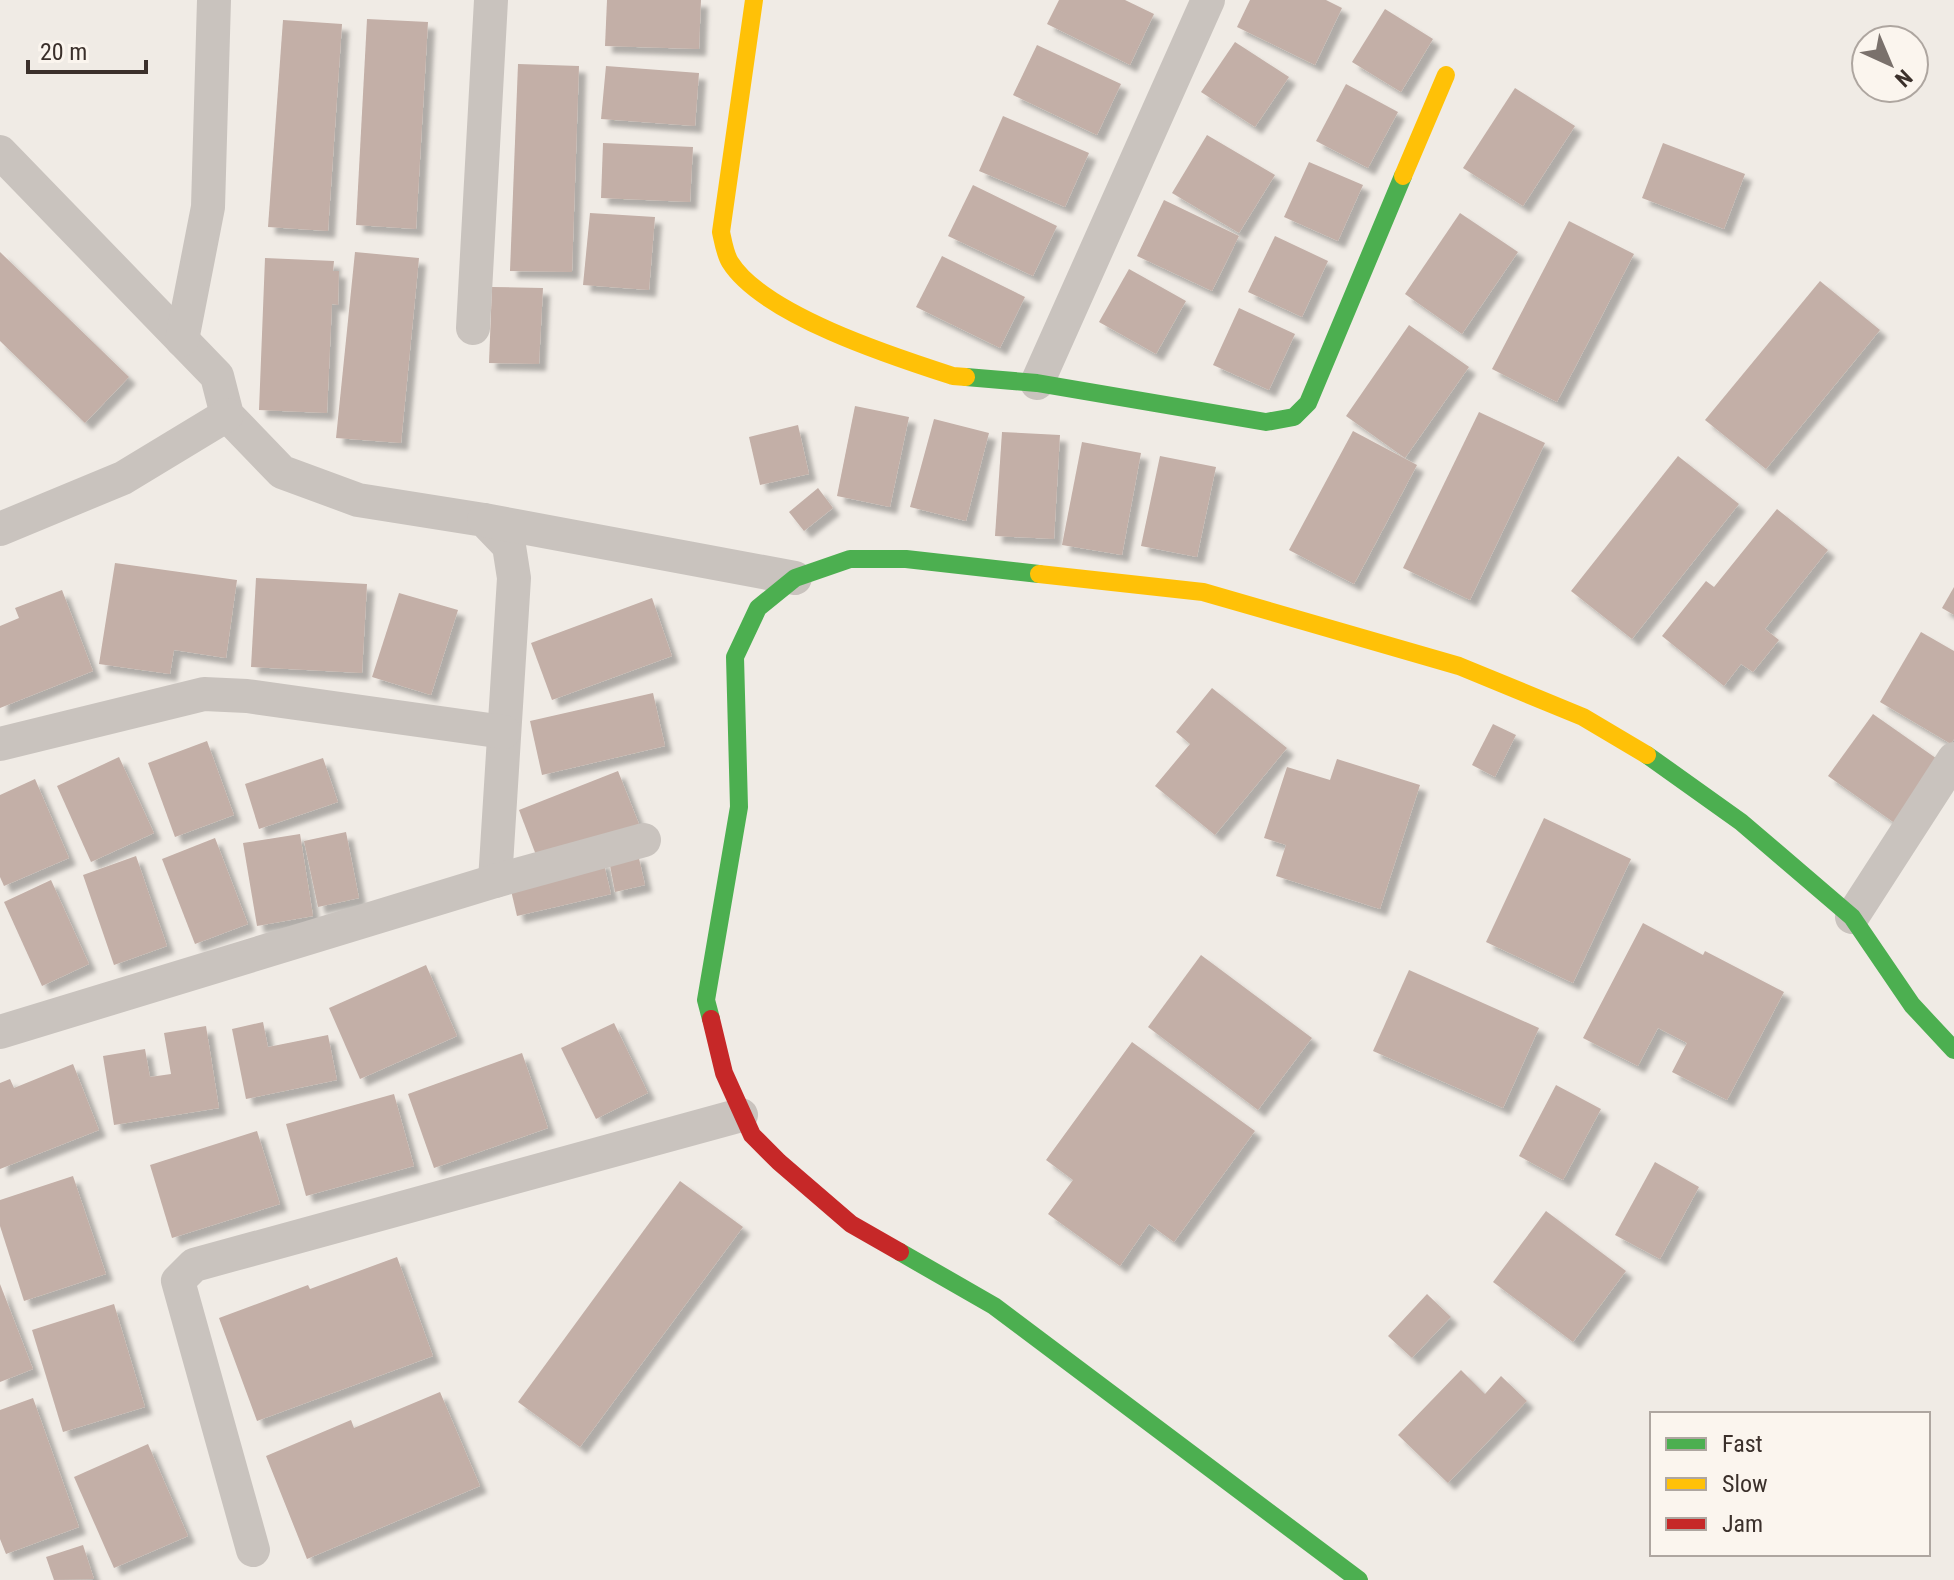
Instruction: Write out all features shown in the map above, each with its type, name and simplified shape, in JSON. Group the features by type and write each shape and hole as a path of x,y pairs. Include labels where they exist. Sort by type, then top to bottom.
{"street":[{"path":"182,340 208,207 214,0"},
{"path":"473,328 491,0"},
{"path":"754,0 721,232 729,261 762,295 864,347 953,376 1037,383 1266,422 1294,417 1308,403 1446,75"},
{"path":"1037,383 1208,0"},
{"path":"0,152 217,376 227,415 282,472 358,500 484,520 795,578"},
{"path":"0,529 123,478 227,415"},
{"path":"484,520 509,546 514,578 495,881"},
{"path":"1359,1580 994,1306 851,1224 752,1135 724,1073 706,1000 739,807 735,657 758,608 795,578 850,559 906,559 1203,592 1459,666 1583,717 1641,750 1741,822 1852,917 1912,1005 1954,1050"},
{"path":"0,744 204,694 247,696 504,732"},
{"path":"1852,917 1954,759"},
{"path":"0,1032 495,881 644,840"},
{"path":"253,1550 178,1281 194,1265 741,1115"}],"building":[{"path":"607,0 701,0 699,49 605,46"},
{"path":"1059,0 1125,0 1154,14 1130,65 1047,24"},
{"path":"1250,0 1326,0 1342,8 1315,65 1237,27"},
{"path":"1385,9 1433,39 1401,92 1352,62"},
{"path":"367,19 428,22 416,229 356,225"},
{"path":"283,20 342,24 328,231 268,227"},
{"path":"1235,42 1289,77 1255,127 1201,92"},
{"path":"1037,45 1121,84 1097,135 1013,95"},
{"path":"518,64 579,66 572,272 510,271"},
{"path":"606,66 699,73 695,126 601,119"},
{"path":"1346,84 1398,112 1368,168 1316,141"},
{"path":"1515,88 1575,126 1523,206 1463,168"},
{"path":"1003,116 1089,153 1065,207 979,171"},
{"path":"1207,135 1275,175 1239,233 1172,193"},
{"path":"603,143 693,147 690,202 601,198"},
{"path":"1663,143 1745,174 1724,229 1642,198"},
{"path":"1309,162 1363,185 1338,241 1284,217"},
{"path":"973,185 1057,226 1033,276 948,236"},
{"path":"1164,200 1239,236 1212,291 1137,256"},
{"path":"590,213 655,217 649,290 583,285"},
{"path":"1460,213 1518,252 1462,334 1405,294"},
{"path":"1569,221 1634,254 1557,402 1492,369"},
{"path":"1275,236 1328,261 1302,317 1248,292"},
{"path":"0,252 129,377 85,423 0,341"},
{"path":"355,252 419,258 401,443 336,438"},
{"path":"942,256 1025,297 1000,348 916,307"},
{"path":"265,258 334,261 333,271 339,271 338,305 332,304 327,413 259,410"},
{"path":"1129,269 1186,301 1156,354 1099,322"},
{"path":"1820,281 1880,330 1766,469 1705,420"},
{"path":"492,287 543,288 539,364 489,363"},
{"path":"1239,308 1295,334 1269,390 1213,365"},
{"path":"1409,325 1469,367 1405,458 1346,416"},
{"path":"855,406 909,417 890,507 837,496"},
{"path":"1479,412 1545,443 1470,600 1403,568"},
{"path":"934,419 989,433 966,521 910,507"},
{"path":"798,425 809,474 760,485 749,437"},
{"path":"1353,431 1417,465 1354,584 1289,550"},
{"path":"1002,432 1060,435 1054,539 995,536"},
{"path":"1082,442 1141,453 1122,555 1062,545"},
{"path":"1160,456 1216,467 1197,557 1141,546"},
{"path":"1678,456 1739,504 1632,639 1571,591"},
{"path":"818,488 833,508 804,531 789,512"},
{"path":"1777,509 1828,550 1765,629 1779,640 1753,672 1741,664 1724,686 1662,636 1706,581 1714,587"},
{"path":"115,563 237,580 226,658 174,650 170,674 99,664"},
{"path":"256,578 367,584 362,673 251,667"},
{"path":"1954,587 1954,615 1942,608"},
{"path":"62,590 93,671 0,708 0,626 19,618 15,608"},
{"path":"399,593 458,610 431,695 372,677"},
{"path":"652,598 672,656 552,700 531,643"},
{"path":"1921,632 1954,651 1954,739 1951,744 1880,702"},
{"path":"1212,688 1287,748 1215,835 1155,786 1190,744 1176,732"},
{"path":"653,693 665,746 542,775 530,721"},
{"path":"1873,714 1940,761 1896,824 1828,776"},
{"path":"1493,724 1516,735 1495,777 1472,765"},
{"path":"207,741 234,815 175,837 148,763"},
{"path":"119,757 154,833 91,862 57,786"},
{"path":"323,758 338,802 259,829 245,784"},
{"path":"1337,759 1420,785 1380,909 1276,876 1286,845 1264,838 1287,767 1330,780"},
{"path":"618,771 639,824 539,863 519,810"},
{"path":"35,779 69,858 4,886 0,877 0,795"},
{"path":"1544,818 1631,859 1573,983 1486,942"},
{"path":"346,832 359,898 318,907 304,841"},
{"path":"300,834 313,916 257,926 243,843"},
{"path":"215,838 248,924 195,944 162,859"},
{"path":"638,854 645,885 615,892 609,860"},
{"path":"136,856 167,946 114,965 83,875"},
{"path":"603,860 611,894 517,916 509,882"},
{"path":"51,880 89,964 42,986 4,902"},
{"path":"1643,923 1784,992 1727,1100 1672,1072 1687,1043 1658,1028 1638,1066 1583,1038"},
{"path":"1201,955 1312,1038 1258,1110 1148,1027"},
{"path":"426,965 457,1036 360,1079 329,1008"},
{"path":"1409,970 1539,1028 1503,1108 1373,1051"},
{"path":"263,1022 268,1047 328,1035 337,1080 246,1099 232,1029"},
{"path":"614,1023 648,1093 596,1119 561,1048"},
{"path":"206,1026 219,1108 114,1125 103,1056 145,1049 150,1077 171,1074 164,1033"},
{"path":"1132,1042 1255,1131 1174,1242 1149,1224 1120,1266 1048,1214 1073,1180 1046,1160"},
{"path":"522,1053 548,1128 434,1168 408,1094"},
{"path":"73,1064 99,1130 0,1169 0,1083 10,1079 14,1088"},
{"path":"1556,1085 1601,1109 1563,1180 1519,1156"},
{"path":"394,1094 414,1166 306,1196 286,1124"},
{"path":"257,1131 280,1204 172,1238 150,1165"},
{"path":"1655,1162 1699,1187 1660,1259 1615,1235"},
{"path":"73,1176 106,1274 24,1301 0,1226 0,1200"},
{"path":"680,1181 743,1227 580,1447 518,1402"},
{"path":"1546,1211 1626,1271 1573,1342 1493,1282"},
{"path":"397,1257 433,1356 257,1421 219,1318"},
{"path":"0,1284 33,1369 0,1382"},
{"path":"1427,1294 1451,1317 1412,1358 1388,1336"},
{"path":"114,1304 145,1407 63,1432 32,1330"},
{"path":"1461,1370 1485,1394 1501,1376 1527,1401 1448,1483 1398,1435"},
{"path":"440,1392 480,1486 307,1559 266,1456 351,1420 354,1428"},
{"path":"33,1398 79,1527 6,1554 0,1539 0,1410"},
{"path":"148,1444 188,1536 114,1568 74,1477"},
{"path":"83,1545 94,1579 54,1580 46,1557"}],"traffic: fast":[{"path":"966,377 1037,383 1266,422 1294,417 1308,403 1403,176"},
{"path":"711,1019 706,1000 739,807 735,657 758,608 795,578 850,559 906,559 1039,574"},
{"path":"1647,755 1741,822 1852,917 1912,1005 1954,1050"},
{"path":"900,1252 994,1306 1359,1580"}],"traffic: slow":[{"path":"754,0 721,232 730,262 770,300 832,332 898,358 953,376 966,377"},
{"path":"1403,176 1446,75"},
{"path":"1039,574 1203,592 1459,666 1583,717 1647,755"}],"traffic: jam":[{"path":"711,1019 724,1073 752,1135 851,1224 900,1252"}]}
